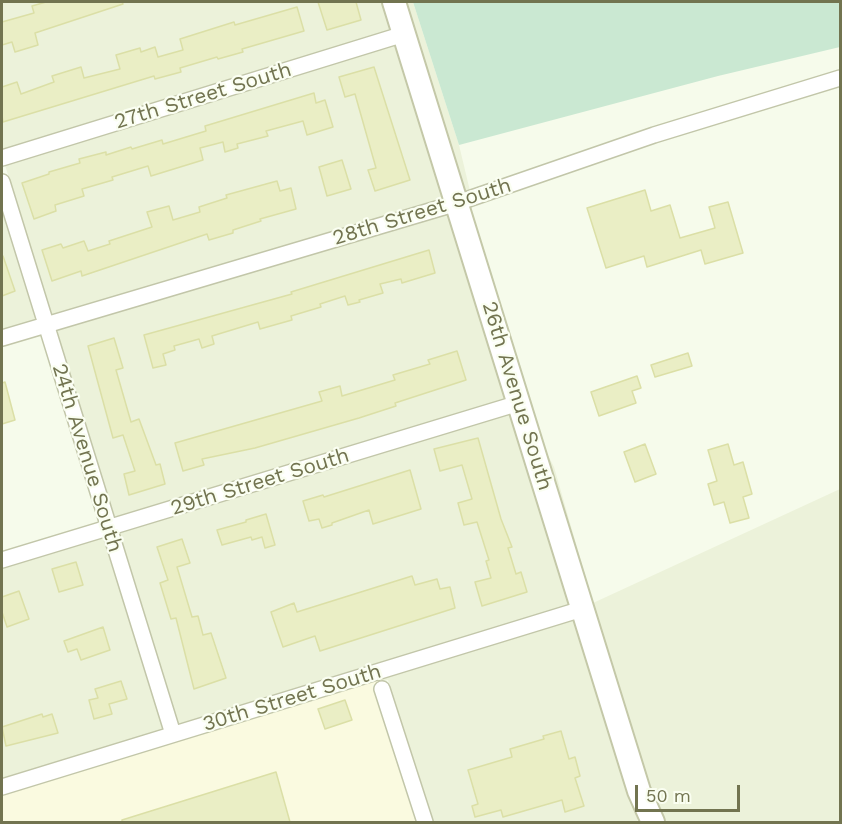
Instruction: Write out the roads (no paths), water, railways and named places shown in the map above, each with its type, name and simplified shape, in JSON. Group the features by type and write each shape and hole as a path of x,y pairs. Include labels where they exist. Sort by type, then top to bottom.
{"street":[{"name":"26th Avenue South","path":"394,2 639,791 653,822"},
{"name":"27th Street South","path":"2,158 404,34"},
{"name":"28th Street South","path":"2,338 457,203 654,135 840,78"},
{"name":"24th Avenue South","path":"2,182 173,734"},
{"name":"29th Street South","path":"2,560 519,403"},
{"name":"30th Street South","path":"2,787 582,609"},
{"path":"382,689 424,822"},
{"name":"26th Avenue South","path":"639,791 644,822"}]}
